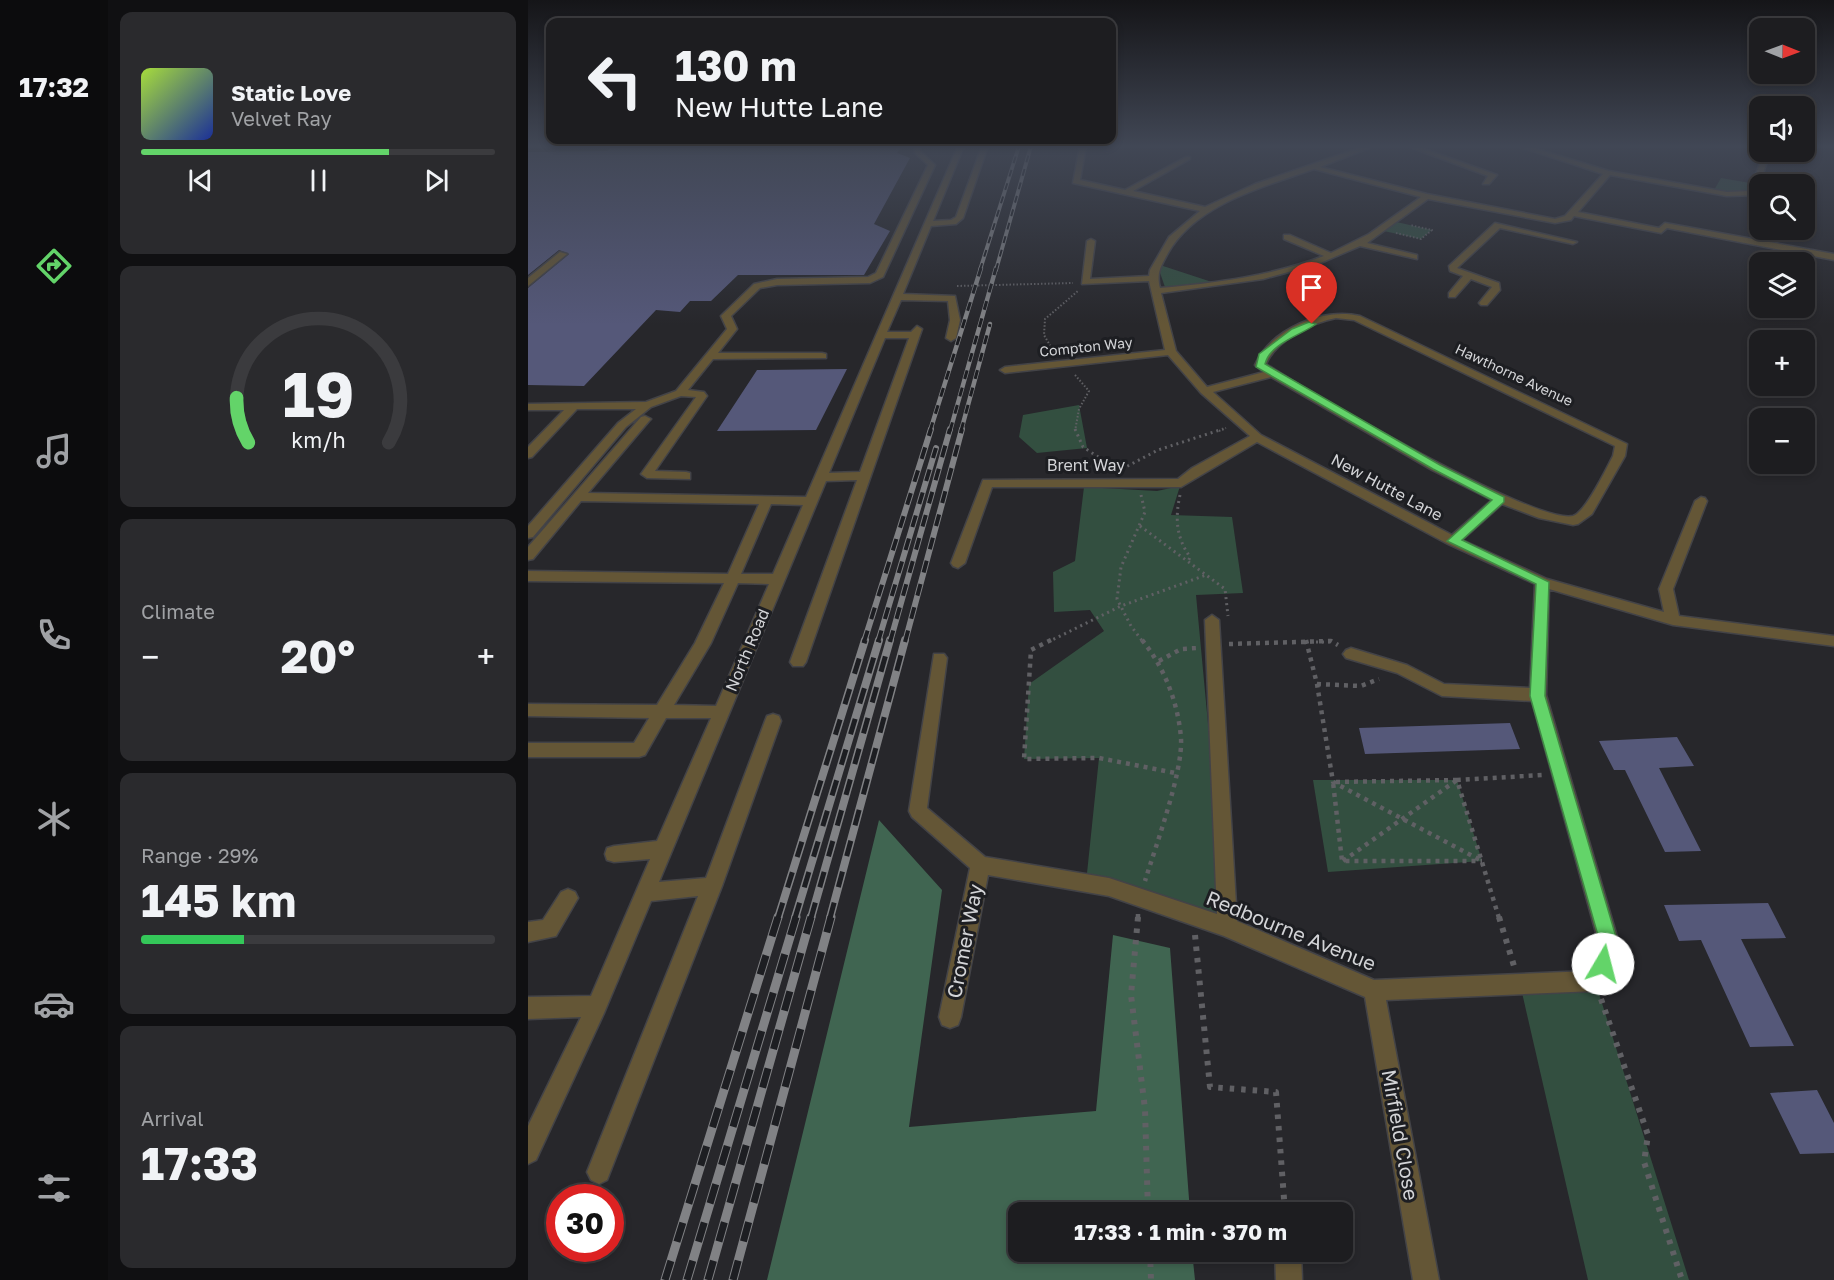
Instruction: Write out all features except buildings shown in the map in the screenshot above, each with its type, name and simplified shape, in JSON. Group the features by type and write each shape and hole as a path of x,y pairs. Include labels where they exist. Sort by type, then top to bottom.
{"street":[{"path":"680,393 732,329 726,316 757,286 777,282 870,280 880,275 913,206"},
{"name":"North Road","path":"528,1152 597,1006 937,206"},
{"path":"927,224 953,222 959,218 962,206"},
{"path":"1187,206 1206,210"},
{"path":"1155,284 1154,270 1172,239 1206,210 1215,206"},
{"path":"1091,241 1085,282 1155,284 1244,280 1288,271 1332,256 1359,243 1413,206"},
{"path":"1485,206 1561,220 1573,213 1579,206"},
{"path":"1573,213 1661,231 1665,225 1834,257"},
{"path":"1558,238 1566,227 1561,220"},
{"path":"1484,303 1498,286 1453,269 1455,262 1498,225 1573,242"},
{"path":"1287,237 1332,256"},
{"path":"1359,243 1414,257"},
{"path":"528,283 563,254"},
{"path":"1452,294 1468,276"},
{"name":"New Hutte Lane","path":"1155,284 1171,352 1205,391 1240,423 1257,437 1453,541 1542,582 1673,620 1834,641"},
{"path":"897,297 952,298 955,320 951,338"},
{"name":"Hawthorne Avenue","path":"1272,374 1260,365 1262,356 1295,331 1329,316 1357,318 1621,444 1619,456 1586,514 1574,521 1544,515 1500,499"},
{"path":"798,662 915,332 880,335"},
{"name":"Compton Way","path":"1005,370 1171,352"},
{"path":"709,356 822,356"},
{"path":"1205,391 1272,374 1436,467 1500,499 1453,541"},
{"path":"528,407 647,405 680,393 700,394 702,396 647,474 686,476"},
{"path":"528,534 598,451 622,425 647,405"},
{"path":"528,454 573,407"},
{"path":"528,556 645,419"},
{"path":"1181,483 1196,471 1257,437"},
{"path":"820,477 864,476"},
{"name":"Brent Way","path":"958,563 987,483 1181,483"},
{"path":"578,497 810,501"},
{"path":"528,750 639,750 659,712 686,675 732,580 767,500"},
{"path":"1673,620 1666,589 1701,501"},
{"path":"528,576 777,579"},
{"path":"1542,582 1538,696 1610,947 1595,981"},
{"path":"1212,620 1227,927"},
{"path":"1351,654 1402,669 1442,690 1538,696"},
{"path":"939,658 918,812 980,865"},
{"path":"528,710 721,712"},
{"path":"599,1172 712,886 773,721"},
{"path":"614,854 664,849"},
{"name":"Redbourne Avenue","path":"980,865 1109,887 1227,927 1374,990 1595,981"},
{"name":"Cromer Way","path":"950,1017 980,865"},
{"path":"646,892 712,886"},
{"path":"528,932 549,929 568,898"},
{"name":"Mirfield Close","path":"1374,990 1426,1280"},
{"path":"528,1008 597,1006"},
{"path":"1288,1262 1289,1280"}],"path":[{"path":"1379,230 1421,239 1432,230 1392,221"},
{"path":"955,286 1085,282 1085,286 1045,319 1044,335 1052,350 1089,391 1079,405 1075,427 1080,444 1132,482 1141,494 1145,512 1121,567 1117,598 1131,626 1159,661 1173,700 1181,739 1176,773 1140,897 1131,995 1145,1109 1148,1202"},
{"path":"1119,471 1137,457 1193,441 1240,423"},
{"path":"1181,483 1182,488 1176,512 1177,532 1179,543 1190,558 1188,562"},
{"path":"1140,526 1225,589 1229,616 1212,620"},
{"path":"1176,773 1099,758 1024,759 1031,650 1121,606 1206,575"},
{"path":"1159,661 1181,649 1306,640 1331,641 1351,654"},
{"path":"1306,640 1317,684 1333,782 1342,861"},
{"path":"1317,684 1361,686 1402,669"},
{"path":"1333,782 1457,780 1559,774"},
{"path":"1342,861 1457,780"},
{"path":"1457,780 1520,984"},
{"path":"1333,782 1482,861"},
{"path":"1342,861 1482,861"},
{"path":"1193,915 1210,1087 1275,1092 1284,1202"},
{"path":"1595,981 1648,1135 1644,1162 1682,1280"},
{"path":"1150,1262 1151,1280"}],"green space":[{"path":"1392,221 1432,230 1421,239 1379,230"},
{"path":"1157,264 1218,284 1166,290"},
{"path":"1079,405 1087,448 1037,453 1019,437 1023,415"},
{"path":"1180,486 1171,515 1232,517 1243,593 1196,595 1227,927 1086,883 1099,758 1024,759 1029,684 1104,631 1090,610 1054,612 1053,572 1075,561 1084,487 1157,491"},
{"path":"1313,780 1457,780 1482,861 1328,872"},
{"path":"879,820 942,890 909,1127 1096,1111 1113,935 1170,948 1189,1202 1008,1202 1008,1262 1193,1262 1195,1280 767,1280"},
{"path":"1595,981 1689,1280 1588,1280 1520,984"}],"railway":[{"path":"980,270 1000,206"},
{"path":"996,270 1014,206"},
{"path":"930,431 981,268"},
{"path":"950,431 996,268"},
{"path":"961,431 990,324"},
{"path":"864,642 931,429"},
{"path":"890,642 950,429"},
{"path":"905,642 962,429"},
{"path":"878,642 936,448"},
{"path":"778,918 865,640"},
{"path":"795,918 879,640"},
{"path":"811,918 890,640"},
{"path":"830,918 905,640"},
{"path":"665,1280 778,917"},
{"path":"687,1280 796,917"},
{"path":"708,1280 811,917"},
{"path":"733,1280 831,917"}],"route":[{"path":"1312,324 1295,331 1262,356 1260,365 1436,467 1500,499 1453,541 1542,582 1538,696 1610,947 1603,964"}]}
